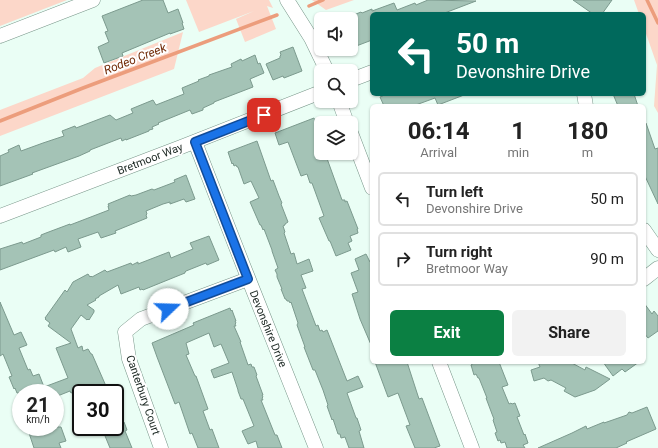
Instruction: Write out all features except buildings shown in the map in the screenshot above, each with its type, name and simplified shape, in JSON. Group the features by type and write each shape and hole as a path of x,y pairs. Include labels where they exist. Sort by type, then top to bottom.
{"street":[{"path":"0,36 93,0"},
{"path":"288,0 311,38 324,64"},
{"path":"358,77 370,73"},
{"name":"Bretmoor Way","path":"0,216 314,95"},
{"name":"Devonshire Drive","path":"195,142 316,448"},
{"path":"358,151 370,183"},
{"path":"646,233 658,250"},
{"path":"646,277 658,268"},
{"name":"Canterbury Court","path":"161,448 129,359 125,332 141,319 248,279"},
{"path":"440,364 472,448"}],"shaded area":[{"path":"0,0 67,0 0,26"},
{"path":"186,0 269,0 273,8 267,6 276,29 245,42 236,19 254,11 199,32"},
{"path":"312,0 354,0 326,10"},
{"path":"634,0 658,0 658,113 654,106 657,65 646,34 646,12 638,12"},
{"path":"183,32 174,69 0,136 0,110 83,78 95,68"}],"waterway":[{"name":"Rodeo Creek","path":"309,6 323,0"},
{"path":"647,0 658,23"},
{"name":"Rodeo Creek","path":"0,121 277,15"}],"route":[{"path":"168,309 248,279 195,142 264,115"}]}
